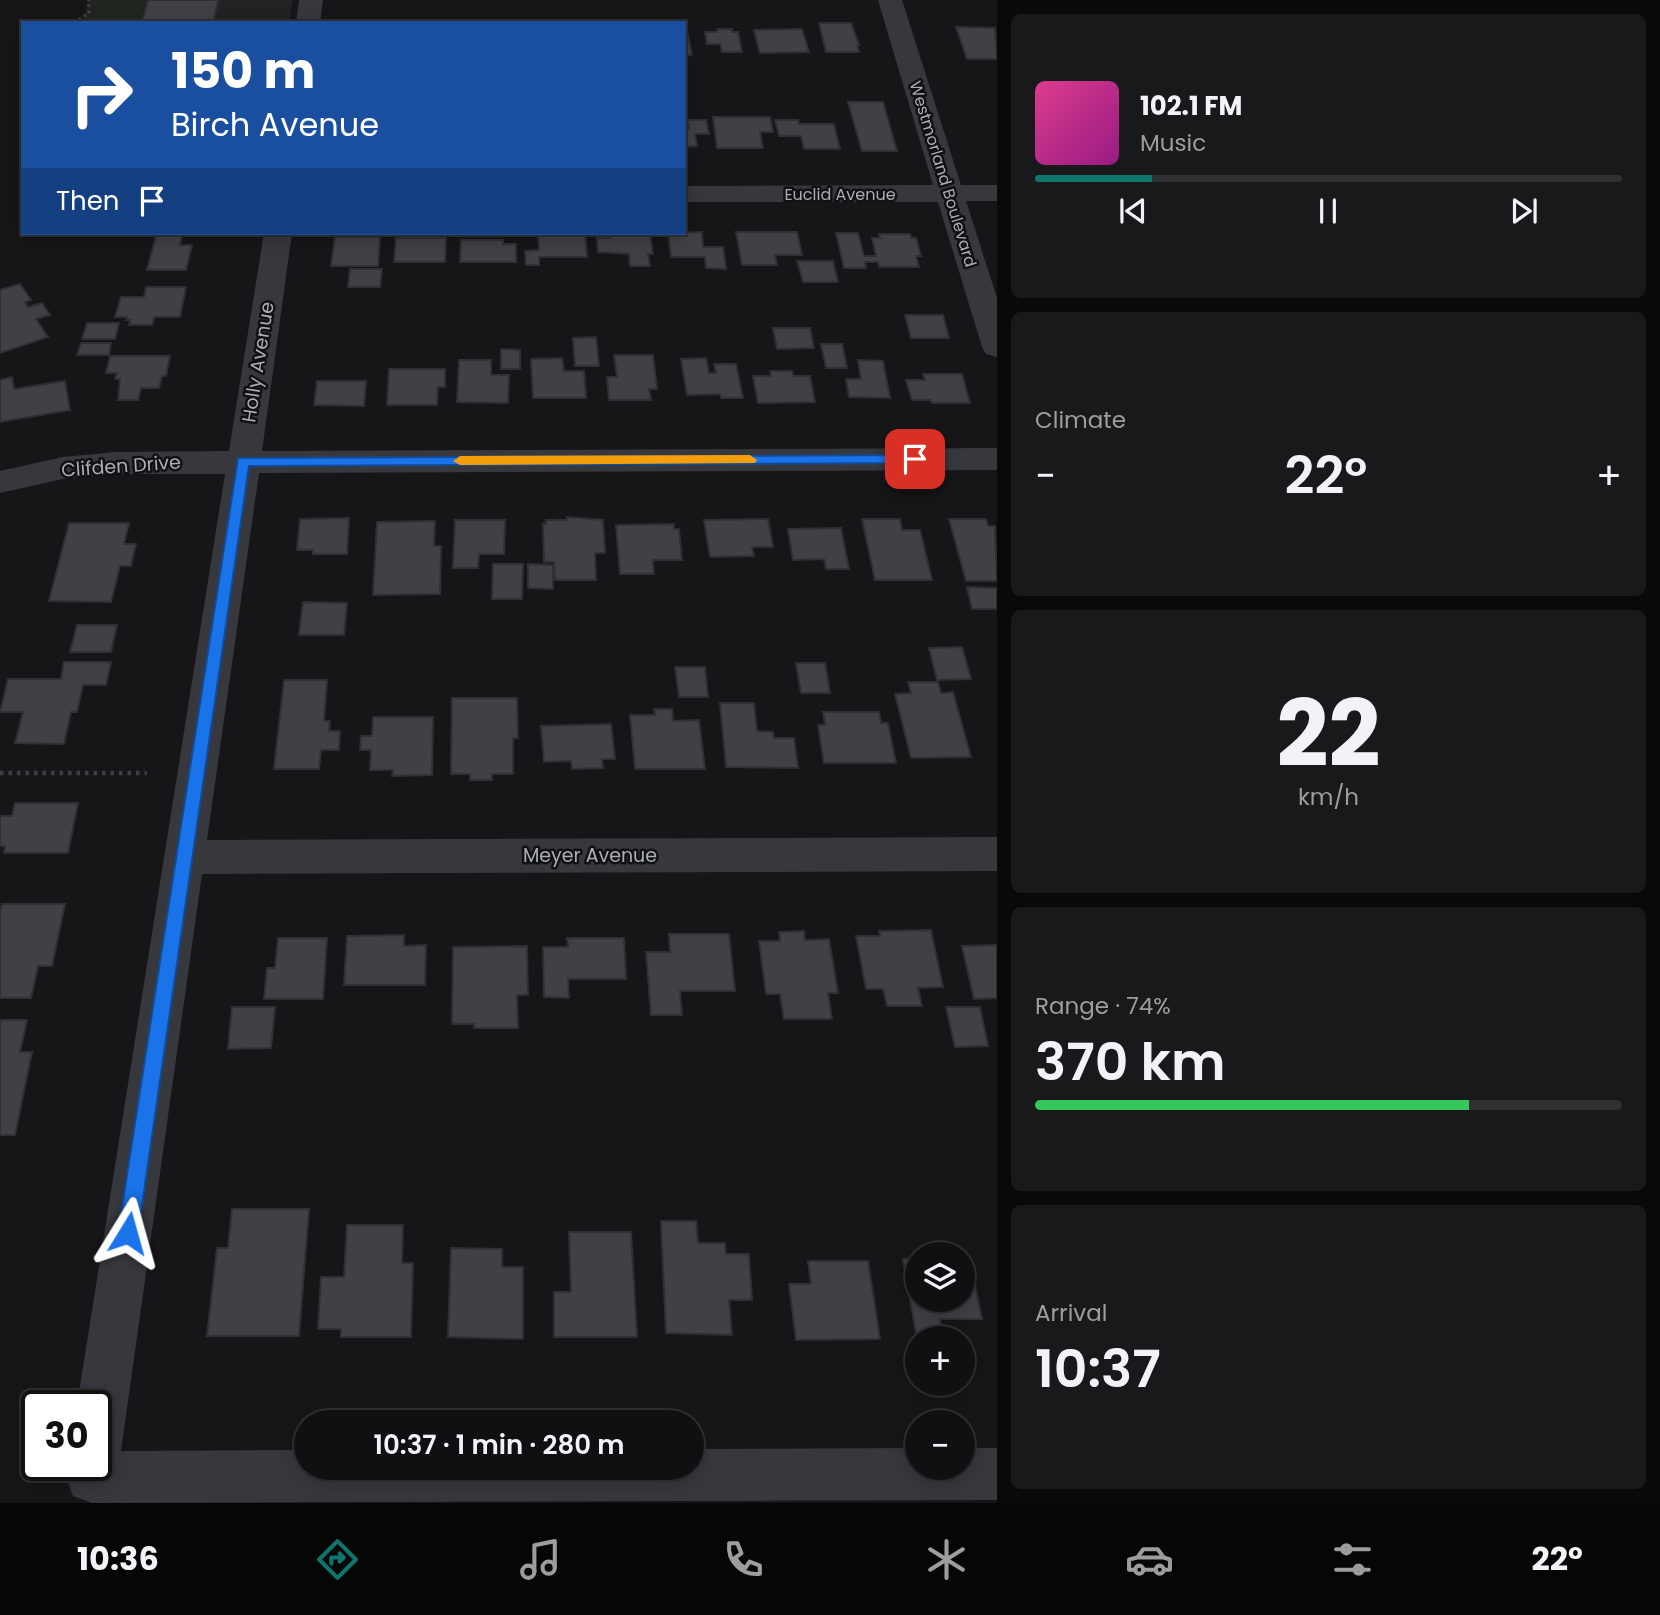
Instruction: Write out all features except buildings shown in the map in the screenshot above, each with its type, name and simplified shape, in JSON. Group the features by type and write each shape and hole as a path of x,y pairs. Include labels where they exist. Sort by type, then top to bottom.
{"street":[{"path":"308,21 311,0"},
{"name":"Westmorland Boulevard","path":"890,0 973,193 997,347"},
{"name":"Westmorland Boulevard","path":"910,0 997,267"},
{"name":"Euclid Avenue","path":"686,194 973,193"},
{"name":"Holly Avenue","path":"104,1390 278,235"},
{"name":"Clifden Drive","path":"0,482 63,468 116,463 997,459"},
{"name":"Meyer Avenue","path":"184,857 997,854"},
{"path":"112,1473 997,1474"}],"path":[{"path":"77,21 89,13 89,0"},
{"path":"0,773 147,774"}],"shaded area":[{"path":"88,0 293,0 289,21 83,21"},
{"path":"95,0 148,0 143,21 90,21"}],"slow traffic":[{"path":"460,461 750,460"}],"route":[{"path":"128,1233 243,461 915,459"}]}
